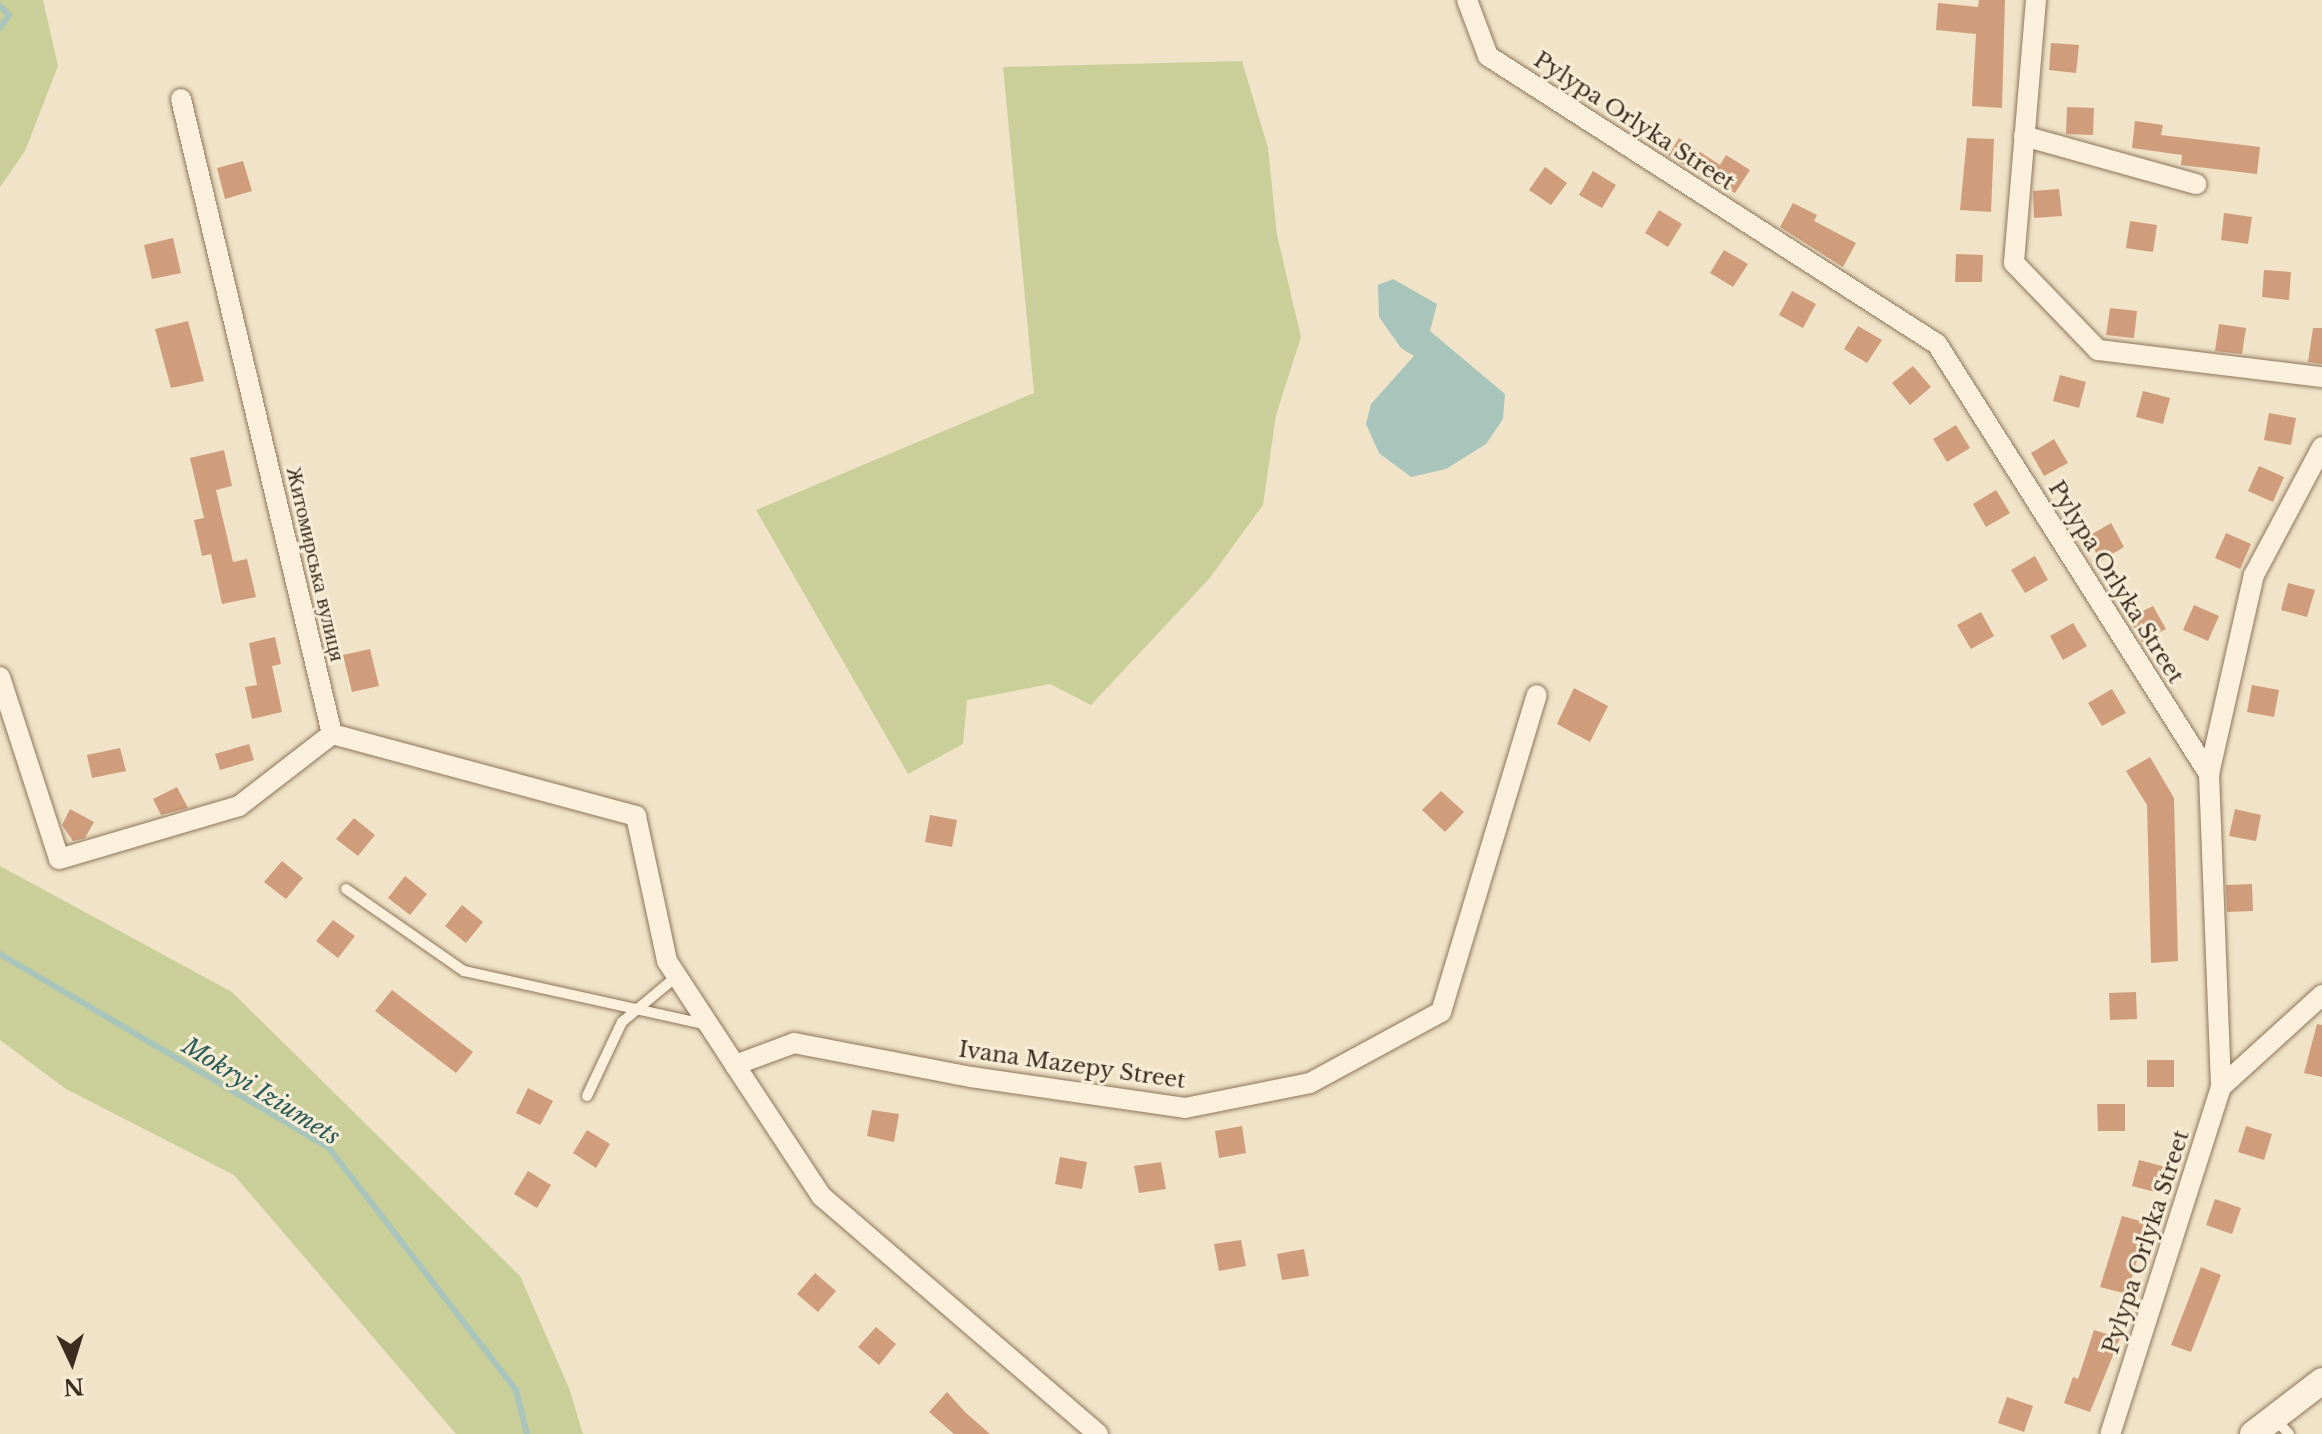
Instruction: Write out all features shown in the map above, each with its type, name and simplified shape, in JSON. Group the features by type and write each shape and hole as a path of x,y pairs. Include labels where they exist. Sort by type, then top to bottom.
{"street":[{"name":"Pylypa Orlyka Street","path":"1467,0 1488,56 1937,344 2209,774 2221,1087 2110,1434"},
{"path":"2036,0 2014,263 2098,350 2322,377"},
{"name":"Житомирська вулиця","path":"181,99 332,734"},
{"path":"2024,136 2196,184"},
{"path":"2209,774 2254,575 2322,447"},
{"path":"0,677 59,859 239,806 332,734 636,816 667,961 822,1197 1098,1434"},
{"name":"Ivana Mazepy Street","path":"735,1065 794,1043 971,1077 1185,1108 1310,1083 1441,1012 1537,695"},
{"path":"2221,1087 2322,995"},
{"path":"2253,1434 2283,1427 2322,1381"}],"lane":[{"path":"346,889 464,971 709,1025"},
{"path":"587,1096 622,1022 677,976"}],"green space":[{"path":"0,0 43,0 58,66 25,151 0,187"},
{"path":"1242,61 1268,148 1277,235 1301,337 1276,415 1263,505 1209,579 1091,705 1050,684 967,700 963,744 908,774 756,510 1034,393 1003,67"},
{"path":"0,866 232,992 520,1276 569,1388 583,1434 456,1434 234,1175 66,1089 0,1040"}],"water":[{"path":"1393,279 1437,304 1430,331 1505,394 1503,419 1486,444 1446,469 1411,477 1379,453 1366,424 1371,404 1414,356 1401,348 1379,317 1378,285"}],"building":[{"path":"1979,0 2005,0 2002,108 1972,106 1976,34 1936,30 1938,3 1978,7"},
{"path":"2051,43 2079,45 2076,73 2049,70"},
{"path":"2067,107 2094,108 2093,135 2066,134"},
{"path":"2135,121 2163,125 2161,135 2260,147 2257,174 2181,165 2182,155 2132,148"},
{"path":"1679,138 1720,165 1726,155 1750,170 1735,193 1668,156"},
{"path":"1967,138 1994,139 1991,212 1960,210"},
{"path":"243,161 252,191 225,199 217,168"},
{"path":"1545,167 1567,183 1551,205 1529,190"},
{"path":"1593,171 1616,185 1602,208 1579,195"},
{"path":"2059,189 2062,216 2034,218 2033,191"},
{"path":"1793,203 1817,215 1814,221 1856,243 1843,267 1780,227"},
{"path":"1659,210 1682,224 1668,247 1645,233"},
{"path":"2224,213 2252,217 2248,244 2221,240"},
{"path":"2130,221 2157,225 2153,252 2126,248"},
{"path":"173,238 181,273 152,279 144,245"},
{"path":"1724,250 1748,264 1733,287 1710,273"},
{"path":"1956,254 1983,255 1982,282 1955,282"},
{"path":"2264,270 2291,272 2289,300 2262,297"},
{"path":"1792,291 1816,304 1803,328 1779,315"},
{"path":"2110,308 2137,311 2134,338 2106,335"},
{"path":"188,321 204,381 171,388 155,329"},
{"path":"2219,324 2246,328 2242,354 2215,351"},
{"path":"1858,326 1882,340 1867,363 1844,349"},
{"path":"2313,328 2322,328 2322,364 2308,362"},
{"path":"1913,366 1931,387 1910,405 1892,383"},
{"path":"2060,375 2086,382 2079,408 2053,401"},
{"path":"2143,391 2170,398 2163,424 2136,417"},
{"path":"2269,413 2296,418 2291,445 2264,440"},
{"path":"1956,425 1970,448 1947,462 1933,439"},
{"path":"2054,439 2068,463 2044,476 2031,453"},
{"path":"224,450 232,486 216,490 233,562 247,559 256,597 222,604 211,554 202,556 194,520 204,518 190,458"},
{"path":"2259,466 2284,477 2273,502 2248,491"},
{"path":"1996,490 2010,513 1986,527 1973,504"},
{"path":"2111,523 2124,547 2101,561 2087,537"},
{"path":"2226,533 2251,544 2240,569 2215,558"},
{"path":"2035,556 2048,580 2025,593 2011,570"},
{"path":"2288,583 2315,590 2307,617 2281,610"},
{"path":"2194,605 2219,616 2208,641 2183,630"},
{"path":"2153,606 2166,629 2142,642 2129,618"},
{"path":"1981,612 1994,636 1971,649 1957,625"},
{"path":"2073,623 2087,646 2063,660 2050,636"},
{"path":"275,637 281,664 272,666 282,712 252,719 245,687 257,685 249,643"},
{"path":"370,649 379,686 352,692 343,655"},
{"path":"2252,685 2279,690 2274,717 2247,712"},
{"path":"1574,688 1608,706 1590,742 1557,724"},
{"path":"2112,689 2126,713 2102,726 2088,703"},
{"path":"249,744 254,760 220,770 215,754"},
{"path":"120,748 126,771 92,778 87,755"},
{"path":"2150,757 2174,798 2178,961 2151,963 2147,805 2126,771"},
{"path":"177,787 188,808 161,815 153,799"},
{"path":"1441,791 1464,812 1445,832 1422,810"},
{"path":"70,809 94,822 85,838 73,841 62,825"},
{"path":"2235,809 2261,815 2256,841 2229,836"},
{"path":"930,815 957,820 952,847 925,842"},
{"path":"354,818 375,835 358,856 336,839"},
{"path":"282,861 303,878 286,899 264,882"},
{"path":"405,876 427,894 410,915 388,898"},
{"path":"2252,884 2253,911 2227,912 2226,885"},
{"path":"462,905 483,922 466,943 445,926"},
{"path":"333,920 355,936 338,958 316,941"},
{"path":"392,990 473,1052 456,1073 375,1011"},
{"path":"2136,992 2137,1019 2110,1020 2109,993"},
{"path":"2317,1024 2322,1025 2322,1077 2304,1073"},
{"path":"2147,1060 2174,1060 2174,1087 2147,1087"},
{"path":"528,1088 553,1101 540,1125 516,1113"},
{"path":"2097,1104 2125,1104 2125,1131 2098,1131"},
{"path":"872,1110 899,1114 894,1142 867,1136"},
{"path":"1242,1126 1246,1153 1219,1158 1215,1131"},
{"path":"2246,1126 2272,1134 2264,1160 2238,1152"},
{"path":"587,1130 610,1144 596,1168 573,1153"},
{"path":"1060,1157 1087,1162 1082,1189 1055,1184"},
{"path":"2139,1160 2166,1167 2159,1193 2132,1186"},
{"path":"1161,1162 1166,1189 1139,1193 1134,1166"},
{"path":"528,1171 551,1185 537,1208 514,1194"},
{"path":"2215,1199 2241,1208 2232,1234 2206,1225"},
{"path":"2122,1216 2148,1223 2127,1294 2100,1287"},
{"path":"1241,1240 1246,1266 1219,1271 1214,1244"},
{"path":"1304,1249 1309,1276 1282,1280 1277,1254"},
{"path":"2201,1267 2221,1275 2191,1352 2171,1345"},
{"path":"815,1273 836,1291 818,1312 797,1294"},
{"path":"876,1327 896,1344 879,1365 858,1347"},
{"path":"2094,1330 2120,1338 2090,1412 2064,1403 2073,1377 2078,1379"},
{"path":"947,1392 990,1434 954,1434 929,1412"},
{"path":"2007,1397 2033,1406 2024,1432 1998,1423"}],"waterway":[{"name":"Mokryi Iziumets","path":"0,6 9,15 0,28"},
{"name":"Mokryi Iziumets","path":"0,954 329,1148 516,1390 527,1434"}]}
